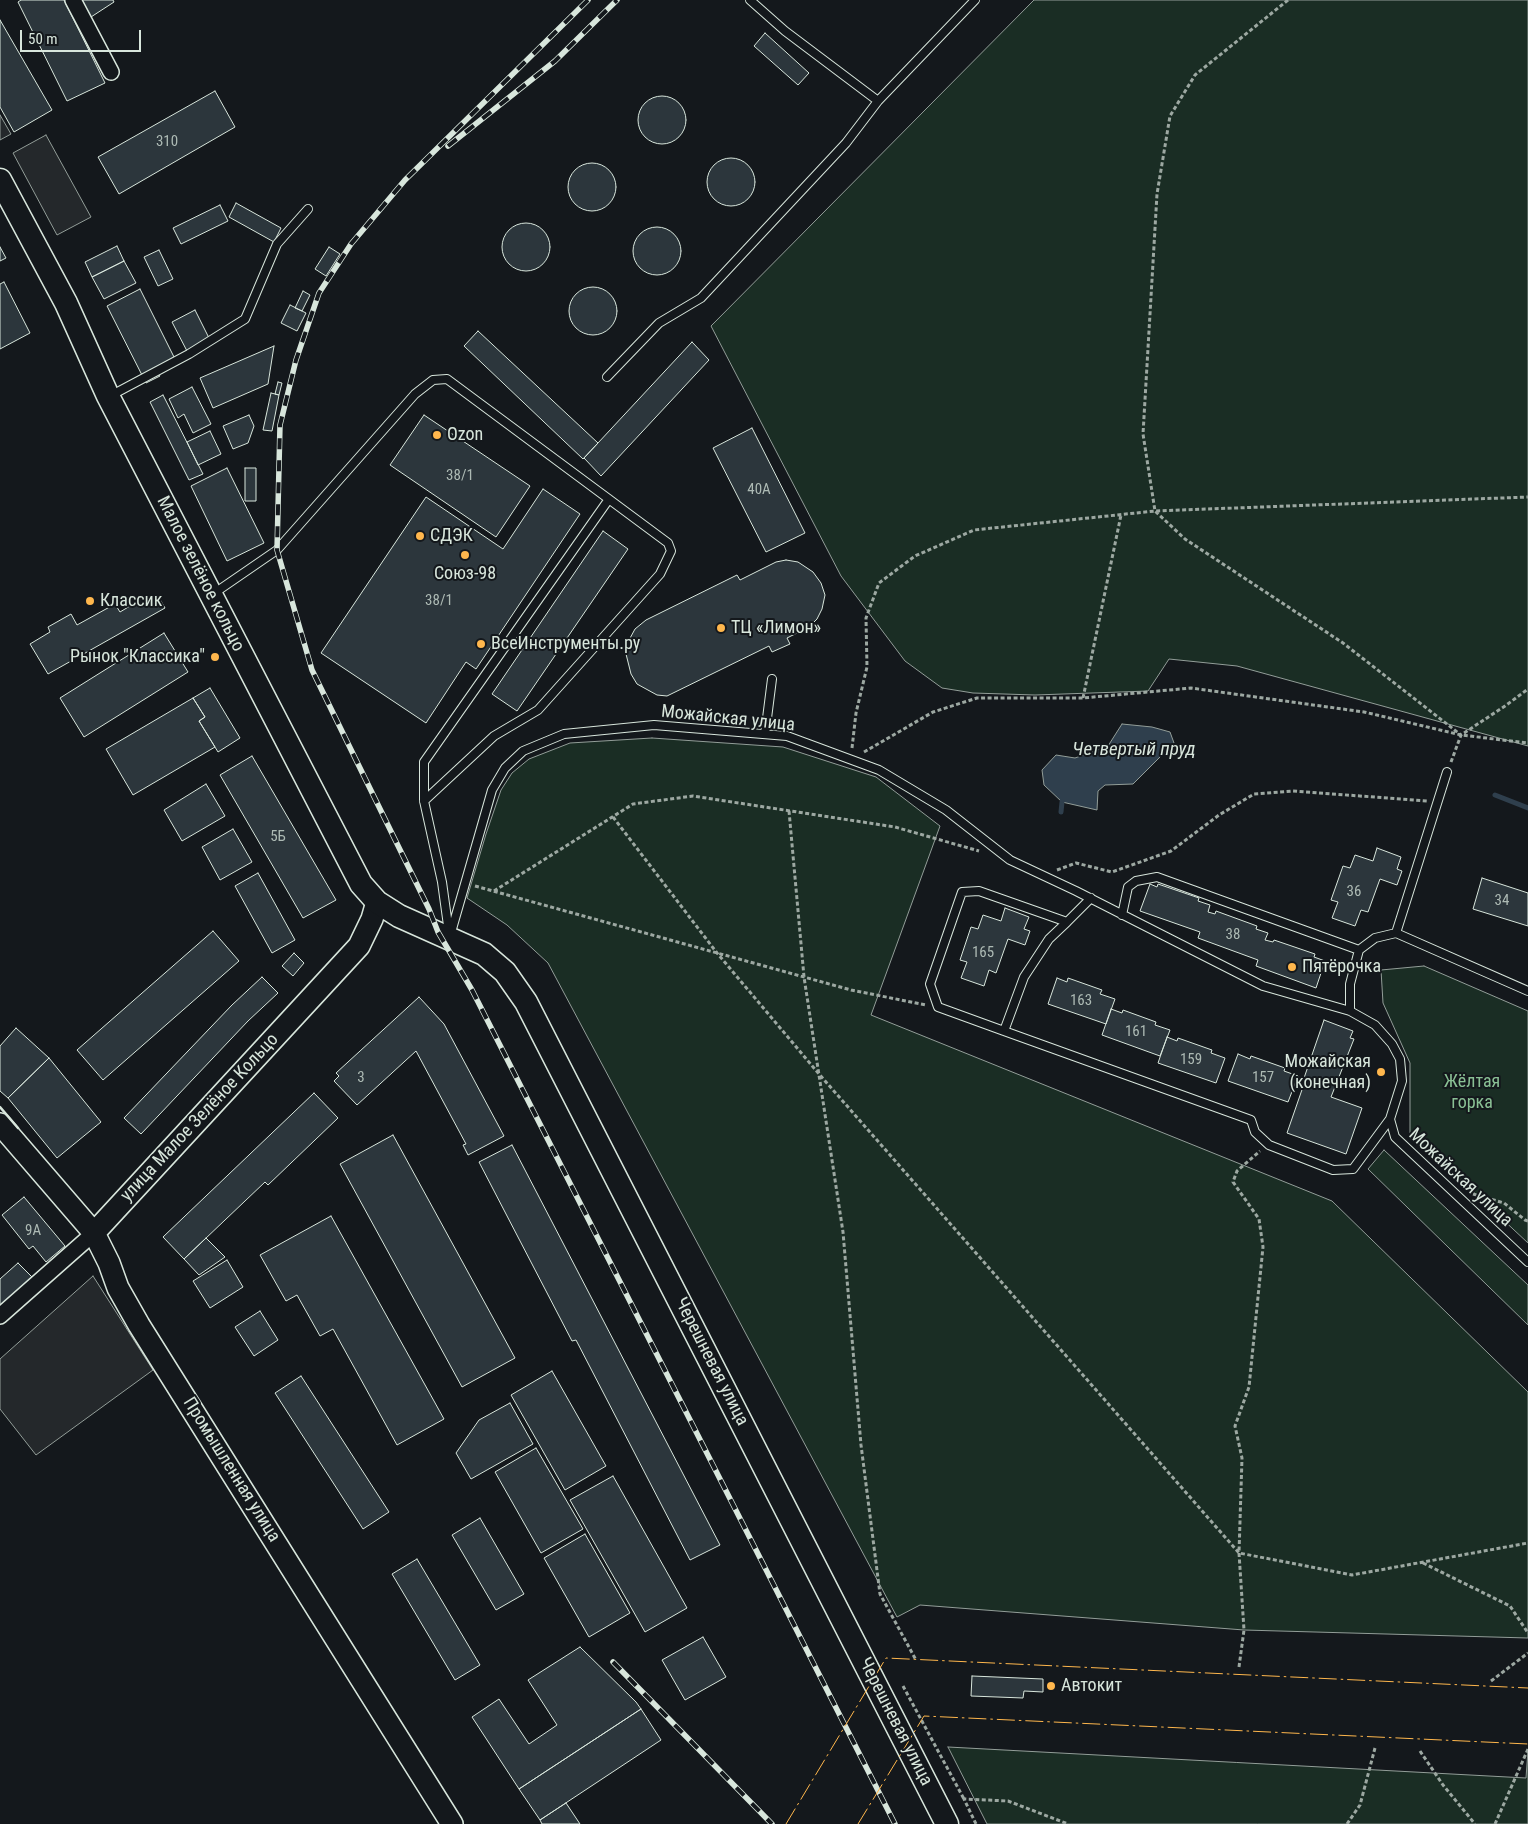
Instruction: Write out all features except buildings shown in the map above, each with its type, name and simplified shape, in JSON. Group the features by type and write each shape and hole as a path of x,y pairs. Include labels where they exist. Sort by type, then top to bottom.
{"main road":[{"name":"Малое зелёное кольцо","path":"0,180 66,303 108,396 361,884 377,902 399,916 444,935"},
{"name":"Черешневая улица","path":"444,935 484,954 505,972 526,1002 947,1824"}],"street":[{"path":"73,0 111,72"},
{"name":"улица Малое Зелёное Кольцо","path":"0,1316 94,1233 358,946 372,919 377,902"},
{"name":"Промышленная улица","path":"0,1124 94,1233 118,1288 139,1326 452,1824"}],"lane":[{"path":"750,0 785,31 878,101"},
{"path":"607,377 659,323 701,298 846,143 878,101 975,0"},
{"path":"108,396 189,354 245,319 277,244 308,209"},
{"path":"211,596 277,550 415,394 433,380 447,379 668,543 671,551 660,574 538,710 494,736 424,801"},
{"path":"444,935 442,882 424,801 424,762 610,499"},
{"path":"765,734 772,679"},
{"name":"Можайская улица","path":"444,935 465,883 492,790 505,768 523,751 564,734 654,725 787,736 879,770 946,810 1010,860 1091,898 1263,986 1350,1011 1375,1025 1392,1044 1400,1059 1402,1081 1390,1119 1395,1137 1528,1262"},
{"path":"1396,933 1447,772"},
{"path":"1122,915 1128,887 1136,881 1157,877 1359,950"},
{"path":"1067,922 979,891 962,892 930,984 938,1007 1251,1120 1255,1132 1269,1145 1333,1170 1353,1169 1390,1119"},
{"path":"1004,1031 1024,977 1049,940 1091,898"},
{"path":"1350,1011 1350,984 1359,950 1375,938 1396,933 1528,991"}],"path":[{"path":"1288,0 1195,75 1170,116 1157,194 1143,434 1156,511 1185,539 1343,643 1461,735"},
{"path":"851,759 856,713 867,667 866,618 878,583 915,556 974,530 1156,511 1528,497"},
{"path":"1082,698 1121,514"},
{"path":"851,759 933,712 977,698 1082,698 1191,688 1364,712 1461,735 1528,743"},
{"path":"1447,772 1461,735 1528,689"},
{"path":"1043,876 1076,863 1112,872 1171,850 1219,815 1254,794 1293,791 1437,802"},
{"path":"494,891 633,804 693,796 895,827 981,852"},
{"path":"789,811 804,977 843,1232 861,1445 880,1594 916,1660"},
{"path":"613,817 717,953 819,1074 1239,1553 1352,1575 1528,1543"},
{"path":"465,883 851,990 938,1007"},
{"path":"1239,1666 1244,1630 1239,1553 1242,1458 1235,1426 1249,1387 1263,1247 1259,1220 1233,1182 1237,1171 1269,1145"},
{"path":"1448,1188 1504,1203 1528,1221"},
{"path":"1422,1563 1510,1606 1528,1633"},
{"path":"1491,1681 1528,1653"},
{"path":"903,1686 976,1824"},
{"path":"1347,1824 1360,1805 1375,1748"},
{"path":"1495,1824 1528,1749"},
{"path":"1420,1751 1443,1785 1475,1824"},
{"path":"964,1799 1008,1801 1068,1824"}],"green space":[{"path":"1034,0 1528,0 1528,746 1237,666 1169,659 1148,691 1035,695 973,693 942,688 905,661 841,576 711,326"},
{"path":"652,738 783,747 876,777 940,826 871,1015 1332,1201 1528,1392 1528,1638 1244,1630 920,1605 897,1617 548,963 507,925 467,898 501,790 512,773 529,759 570,743"},
{"name":"Жёлтая горка","path":"1424,966 1528,1011 1528,1243 1410,1133 1410,1063 1383,1003 1381,970"},
{"path":"1384,1150 1528,1285 1528,1325 1368,1169"},
{"path":"948,1747 1526,1778 1528,1750 1528,1824 987,1824"}],"shaded area":[{"path":"0,115 11,134 0,140"},
{"path":"46,135 91,217 57,235 13,153"},
{"path":"93,1276 153,1370 36,1455 0,1409 0,1359"}],"water":[{"name":"Четвертый пруд","path":"1122,724 1152,727 1170,732 1174,743 1133,784 1105,785 1098,791 1097,810 1062,802 1044,785 1042,770 1056,755 1075,758 1108,746"}],"waterway":[{"path":"1495,795 1528,808"},
{"path":"1061,812 1062,802"}],"railway":[{"path":"588,0 405,180 351,244 319,293 296,360 280,425 277,550 312,670 429,909 438,932 472,990 895,1824"},
{"path":"448,146 555,61 617,0"},
{"path":"613,1662 772,1824"}],"wall":[{"path":"0,1107 18,1128"}],"power":[{"path":"786,1824 886,1658 1528,1688"},
{"path":"858,1824 924,1716 1528,1744"}],"place":[{"name":"Ozon","path":"437,435"},
{"name":"СДЭК","path":"420,536"},
{"name":"Союз-98","path":"465,555"},
{"name":"Классик","path":"90,601"},
{"name":"ТЦ «Лимон»","path":"721,628"},
{"name":"ВсеИнструменты.ру","path":"481,644"},
{"name":"Рынок \"Классика\"","path":"215,657"},
{"name":"Пятёрочка","path":"1292,967"},
{"name":"Можайская (конечная)","path":"1381,1072"},
{"name":"Автокит","path":"1051,1686"}]}
